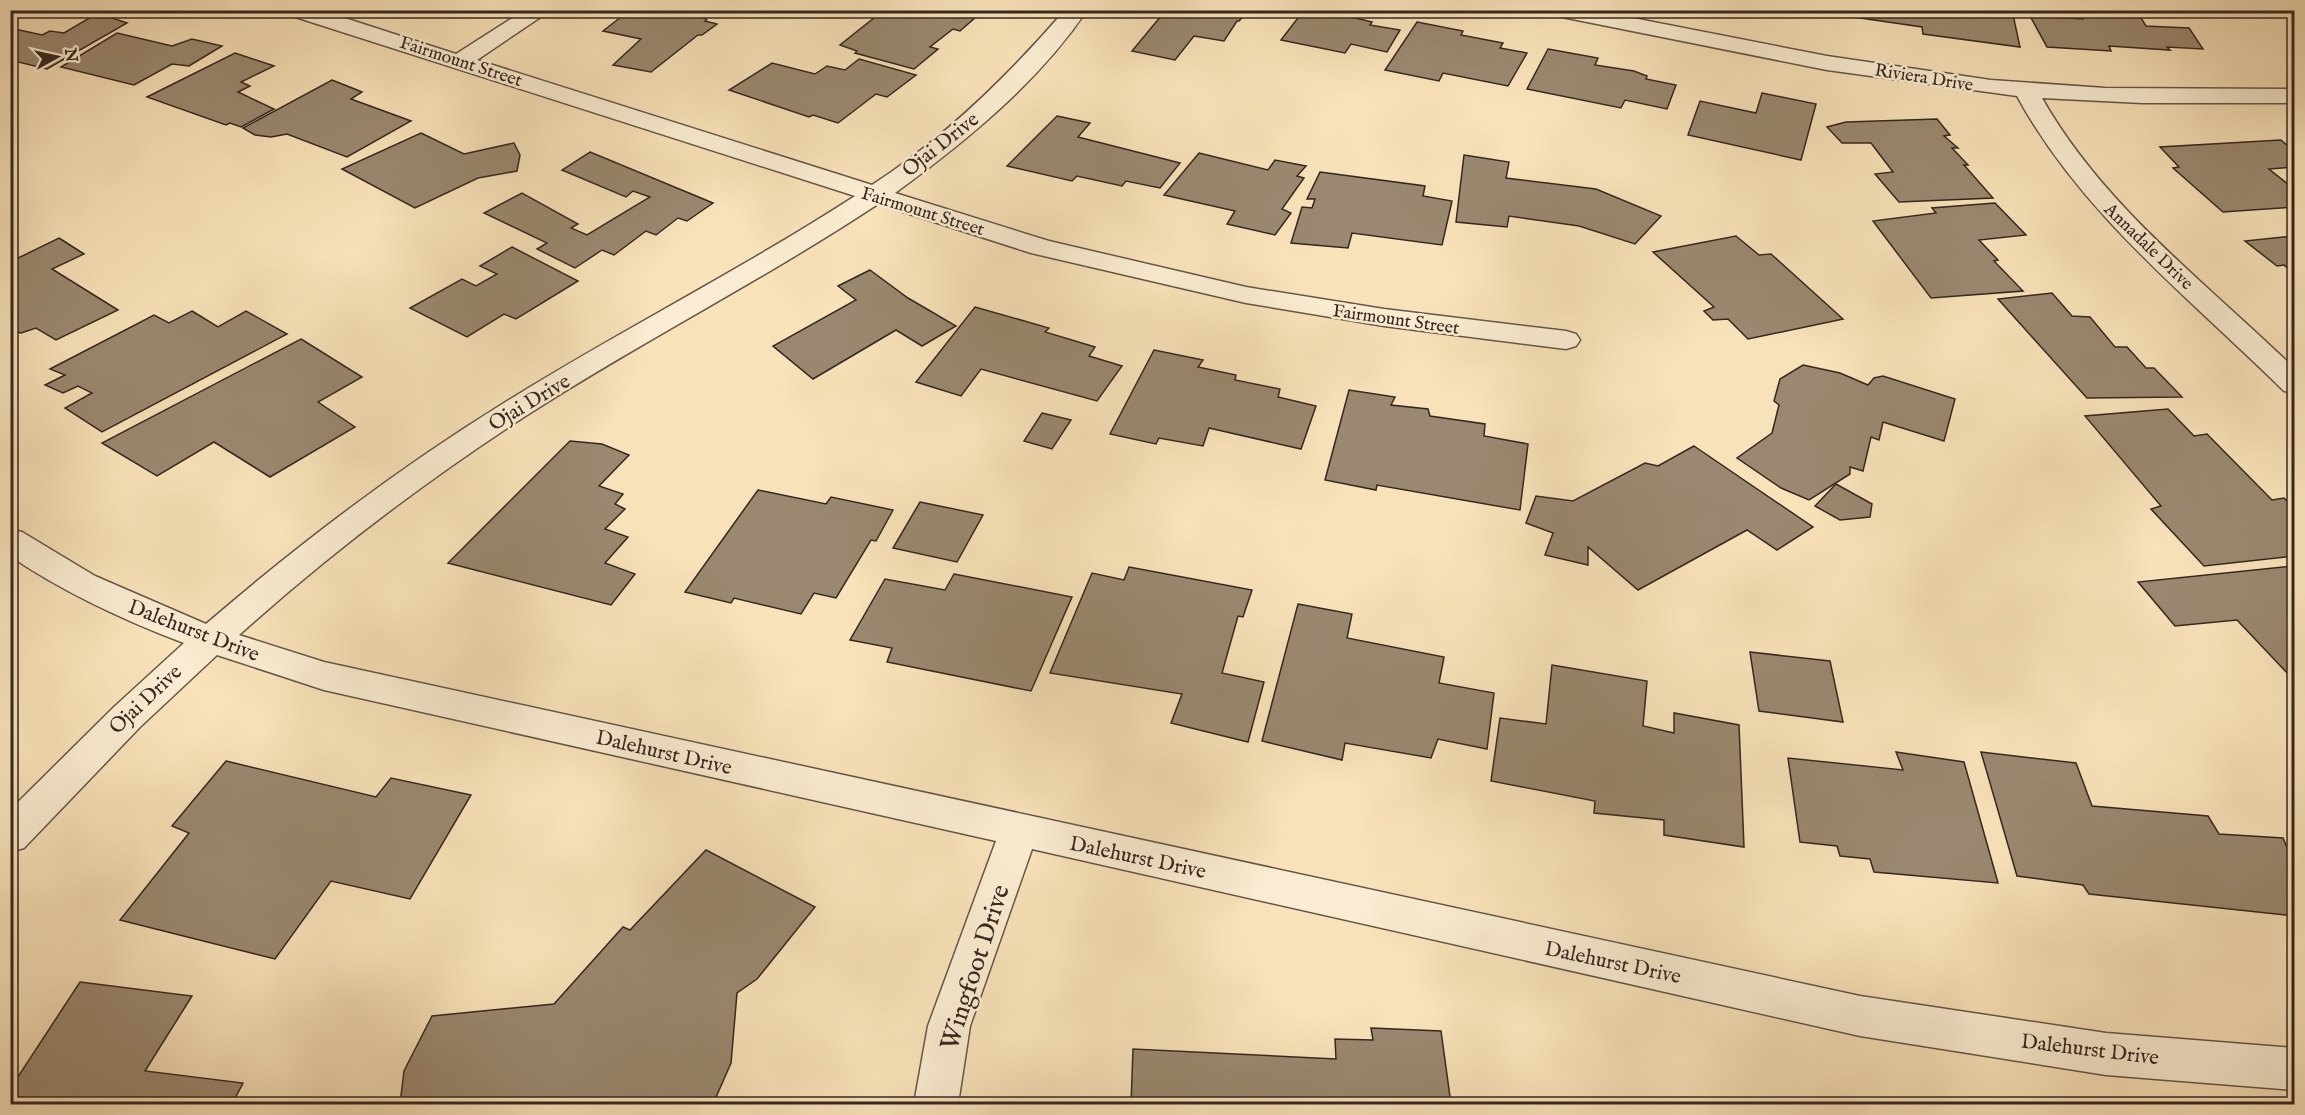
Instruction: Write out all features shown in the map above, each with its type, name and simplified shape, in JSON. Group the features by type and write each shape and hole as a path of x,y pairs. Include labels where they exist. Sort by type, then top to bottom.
{"street":[{"name":"Fairmount Street","path":"297,10 1040,247 1165,278 1276,301 1404,321 1566,340"},
{"path":"460,61 541,10"},
{"name":"Ojai Drive","path":"10,836 94,747 208,640 306,557 412,477 516,408 794,247 873,195 932,152 1002,93 1057,38 1077,10"},
{"name":"Riviera Drive","path":"1557,10 1627,17 1897,74 2026,91 2105,96 2295,96"},
{"name":"Annadale Drive","path":"2026,91 2046,130 2082,179 2117,217 2295,384"},
{"name":"Dalehurst Drive","path":"10,540 34,557 141,613 208,640 324,676 1860,1016 2106,1054 2295,1069"},
{"name":"Wingfoot Drive","path":"936,1104 949,1026 1019,831"}],"building":[{"path":"630,10 668,10 707,19 705,21 717,24 702,35 698,35 651,72 613,65 641,39 603,31"},
{"path":"884,10 954,10 977,16 960,31 953,29 930,47 938,49 914,69 855,53 857,51 840,45"},
{"path":"1166,10 1249,10 1237,21 1224,41 1194,36 1175,60 1132,51"},
{"path":"1304,10 1337,11 1335,13 1372,22 1370,25 1400,30 1387,52 1351,44 1345,53 1281,40"},
{"path":"1794,10 1832,10 1830,17"},
{"path":"1854,10 2012,10 2020,47 1923,34 1922,27 1854,17"},
{"path":"2078,10 2138,13 2146,26 2189,28 2203,49 2167,47 2170,50 2109,46 2111,51 2047,47 2030,16 2083,19"},
{"path":"91,17 112,18 127,23 47,69 10,60 10,28 42,35 50,31 64,33"},
{"path":"1417,22 1463,31 1461,35 1503,43 1500,48 1527,53 1508,86 1443,73 1439,81 1385,70"},
{"path":"117,33 172,46 192,39 222,46 189,66 172,64 134,85 61,67"},
{"path":"1548,49 1598,58 1595,65 1634,71 1647,76 1646,79 1676,85 1667,109 1625,100 1621,108 1527,89"},
{"path":"235,53 274,66 241,82 250,86 238,92 274,109 241,127 230,123 226,125 147,97"},
{"path":"859,59 916,75 887,97 876,94 838,123 813,115 809,117 729,90 772,63 815,74 827,66 845,70"},
{"path":"332,80 362,92 351,99 411,121 347,157 287,134 271,137 255,135 243,128"},
{"path":"1762,93 1816,104 1801,160 1688,135 1700,101 1756,113"},
{"path":"1057,116 1090,123 1078,137 1180,163 1160,188 1126,181 1122,186 1077,176 1072,181 1007,166"},
{"path":"1937,119 1950,135 1944,136 1958,148 1952,148 1968,165 1964,165 1993,198 1899,202 1875,174 1893,172 1871,143 1842,143 1827,127 1846,122"},
{"path":"421,133 464,154 514,143 520,155 517,171 478,178 415,208 342,169"},
{"path":"2281,140 2294,151 2294,167 2269,169 2294,189 2294,207 2223,212 2173,168 2179,167 2160,147"},
{"path":"590,152 713,203 687,221 678,218 656,235 646,231 614,255 602,250 575,268 537,249 547,243 484,213 522,193 578,224 571,228 587,235 650,197 633,191 626,197 562,170"},
{"path":"1199,153 1268,170 1275,160 1306,166 1297,176 1304,178 1282,209 1291,213 1275,235 1227,224 1235,211 1164,195"},
{"path":"1464,155 1509,162 1506,178 1596,189 1661,216 1635,244 1579,226 1509,216 1507,227 1456,222"},
{"path":"1320,172 1425,186 1423,196 1452,201 1442,245 1352,233 1348,248 1291,243 1302,207 1312,208 1315,199 1307,199"},
{"path":"1995,203 2026,235 1979,240 1998,260 1994,261 2023,291 1931,298 1873,221 1936,213 1932,208"},
{"path":"1736,236 1759,255 1771,254 1843,319 1748,339 1728,319 1713,320 1704,311 1714,307 1653,252"},
{"path":"2294,236 2294,274 2284,265 2277,266 2245,241"},
{"path":"59,238 84,254 52,269 118,310 56,340 36,328 21,333 10,331 10,262"},
{"path":"512,247 578,281 516,319 504,314 467,337 410,308 462,279 476,286 497,274 480,266"},
{"path":"870,270 908,298 956,326 922,346 896,330 813,379 773,346 856,300 838,286"},
{"path":"2052,293 2072,316 2090,317 2115,347 2127,347 2146,368 2154,368 2182,397 2087,398 1998,299"},
{"path":"975,307 1049,328 1045,332 1095,347 1089,356 1122,366 1097,401 981,369 961,396 916,382"},
{"path":"192,311 218,327 246,311 287,334 102,432 65,408 92,393 78,386 63,393 45,385 65,375 50,369 154,315 169,323"},
{"path":"301,339 362,377 318,402 355,427 270,477 214,442 157,476 102,443"},
{"path":"1154,350 1203,360 1198,367 1236,375 1235,380 1280,389 1278,397 1316,406 1301,449 1209,428 1203,446 1159,438 1156,444 1110,434"},
{"path":"1803,365 1840,373 1868,385 1874,378 1883,376 1955,399 1944,441 1883,422 1879,440 1871,437 1863,471 1850,467 1850,474 1809,500 1781,488 1737,458 1772,433 1779,405 1774,401 1780,379"},
{"path":"1349,390 1395,397 1391,405 1428,409 1430,416 1485,424 1484,436 1528,444 1520,510 1377,485 1376,490 1325,480"},
{"path":"2168,409 2194,436 2207,434 2272,500 2284,498 2294,509 2294,556 2204,566 2151,509 2161,506 2085,416"},
{"path":"1042,413 1071,420 1052,449 1024,441"},
{"path":"570,441 602,444 629,455 599,486 623,494 615,504 625,509 605,529 628,537 605,563 635,574 611,605 448,563"},
{"path":"1694,446 1813,527 1777,550 1747,530 1638,590 1588,547 1588,565 1545,555 1553,533 1526,523 1536,496 1573,501 1645,463 1658,466"},
{"path":"1836,484 1872,504 1870,517 1840,520 1815,506"},
{"path":"758,490 826,504 831,497 893,510 876,541 871,540 836,598 814,593 801,614 734,598 731,603 685,592"},
{"path":"920,502 983,515 957,562 893,548"},
{"path":"2294,566 2294,673 2289,675 2237,620 2175,626 2138,582"},
{"path":"1129,567 1252,590 1243,617 1238,616 1222,673 1264,682 1248,742 1171,723 1182,694 1050,673 1092,573 1124,580"},
{"path":"954,574 1072,597 1031,691 887,662 892,648 850,640 885,579 945,590"},
{"path":"1298,604 1352,614 1347,638 1444,657 1439,683 1494,693 1487,749 1438,739 1431,758 1345,743 1342,760 1262,741"},
{"path":"1750,652 1830,661 1843,722 1759,711"},
{"path":"1552,665 1647,681 1643,726 1674,733 1674,713 1739,725 1744,847 1664,835 1664,820 1594,813 1595,801 1491,781 1500,718 1546,724"},
{"path":"1896,752 1964,762 1998,883 1874,872 1870,859 1840,856 1837,846 1800,842 1788,758 1903,770"},
{"path":"1981,752 2076,763 2092,806 2208,816 2219,834 2283,838 2294,864 2294,916 2089,894 2083,885 2017,876"},
{"path":"226,761 376,797 391,778 471,795 410,899 331,881 275,959 120,920 189,833 172,826"},
{"path":"706,850 815,907 757,979 737,993 731,1063 713,1104 400,1104 404,1071 432,1016 554,1004 623,927 630,930"},
{"path":"80,982 192,996 145,1071 243,1083 232,1104 10,1104 10,1089"},
{"path":"1371,1028 1441,1031 1451,1104 1131,1104 1133,1049 1336,1059 1335,1039 1373,1040"}]}
